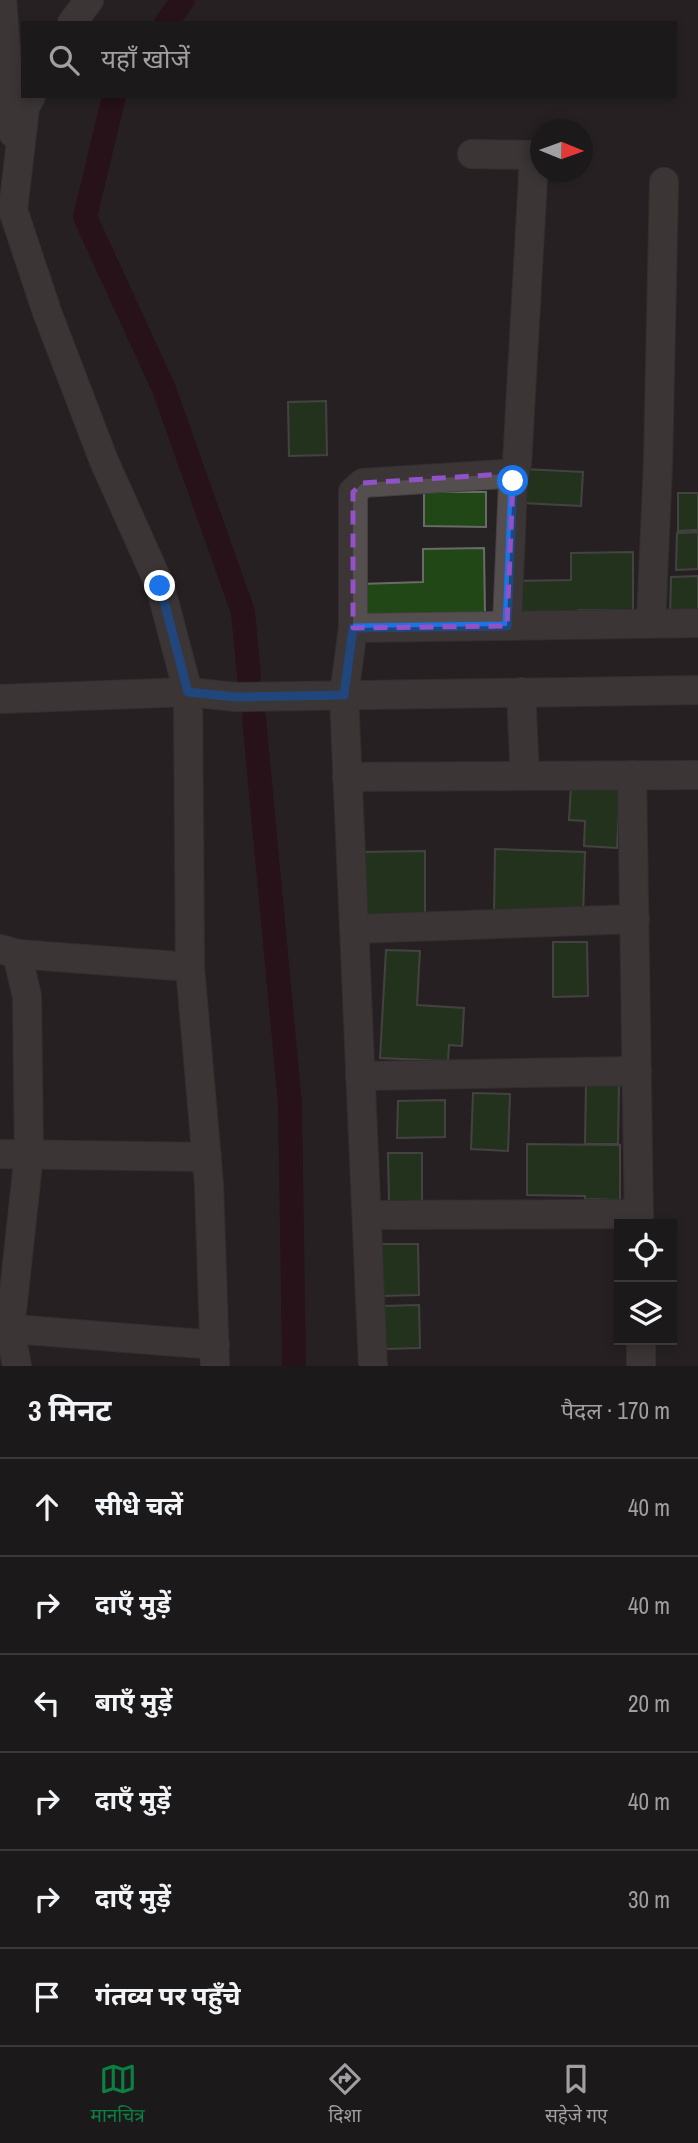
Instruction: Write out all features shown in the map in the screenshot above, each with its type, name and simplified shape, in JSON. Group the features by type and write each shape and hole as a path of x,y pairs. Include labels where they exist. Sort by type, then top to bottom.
{"street":[{"path":"2,0 9,176 13,210 47,312 104,461 160,586 188,692 190,968 207,1157 215,1355 5,1328"},
{"path":"73,21 89,0"},
{"path":"9,176 25,107 30,98"},
{"path":"472,154 531,155 534,159 517,464 513,481 507,626"},
{"path":"651,623 658,464 664,182"},
{"path":"373,1366 344,695 353,628 353,492 363,483 504,474 513,481"},
{"path":"353,628 698,623"},
{"path":"0,699 188,692 236,697 698,690"},
{"path":"521,692 526,776"},
{"path":"367,1214 639,1219 632,775"},
{"path":"347,777 698,775"},
{"path":"354,929 635,919"},
{"path":"17,1366 5,1328 29,1154 27,996 8,952 190,968"},
{"path":"360,1076 637,1071"},
{"path":"0,1154 207,1157"},
{"path":"641,1345 641,1366"}],"highlighted area":[{"path":"504,474 513,481 507,626 353,628 353,492 363,483"}],"building":[{"path":"326,401 327,455 289,456 288,402"},
{"path":"523,469 583,472 581,506 522,503"},
{"path":"424,492 486,492 486,527 424,526"},
{"path":"678,493 698,493 698,530 678,531"},
{"path":"698,532 698,569 676,570 677,533"},
{"path":"484,548 485,615 361,618 360,584 423,582 423,549"},
{"path":"633,552 633,610 578,610 579,623 513,624 513,581 571,580 571,553"},
{"path":"698,576 698,616 670,616 671,577"},
{"path":"571,786 620,789 617,848 584,846 585,821 569,820"},
{"path":"495,849 585,852 583,917 494,914"},
{"path":"425,851 425,915 360,916 359,852"},
{"path":"553,942 587,942 588,996 553,997"},
{"path":"386,950 420,951 417,1005 464,1008 462,1046 449,1045 448,1061 380,1058"},
{"path":"586,1083 619,1084 618,1144 585,1144"},
{"path":"473,1093 510,1094 508,1151 471,1149"},
{"path":"445,1100 445,1137 397,1138 398,1101"},
{"path":"527,1144 620,1145 620,1200 585,1199 585,1196 527,1195"},
{"path":"388,1153 422,1153 422,1202 389,1202"},
{"path":"382,1244 418,1244 419,1295 382,1296"},
{"path":"419,1305 420,1348 384,1349 383,1306"}],"waterway":[{"path":"167,21 183,0"},
{"path":"114,98 85,217 164,389 243,612 249,675"},
{"path":"254,718 290,1104 294,1366"}],"route":[{"path":"160,586 188,692 236,697 344,695 353,628 507,626 513,481"}]}
